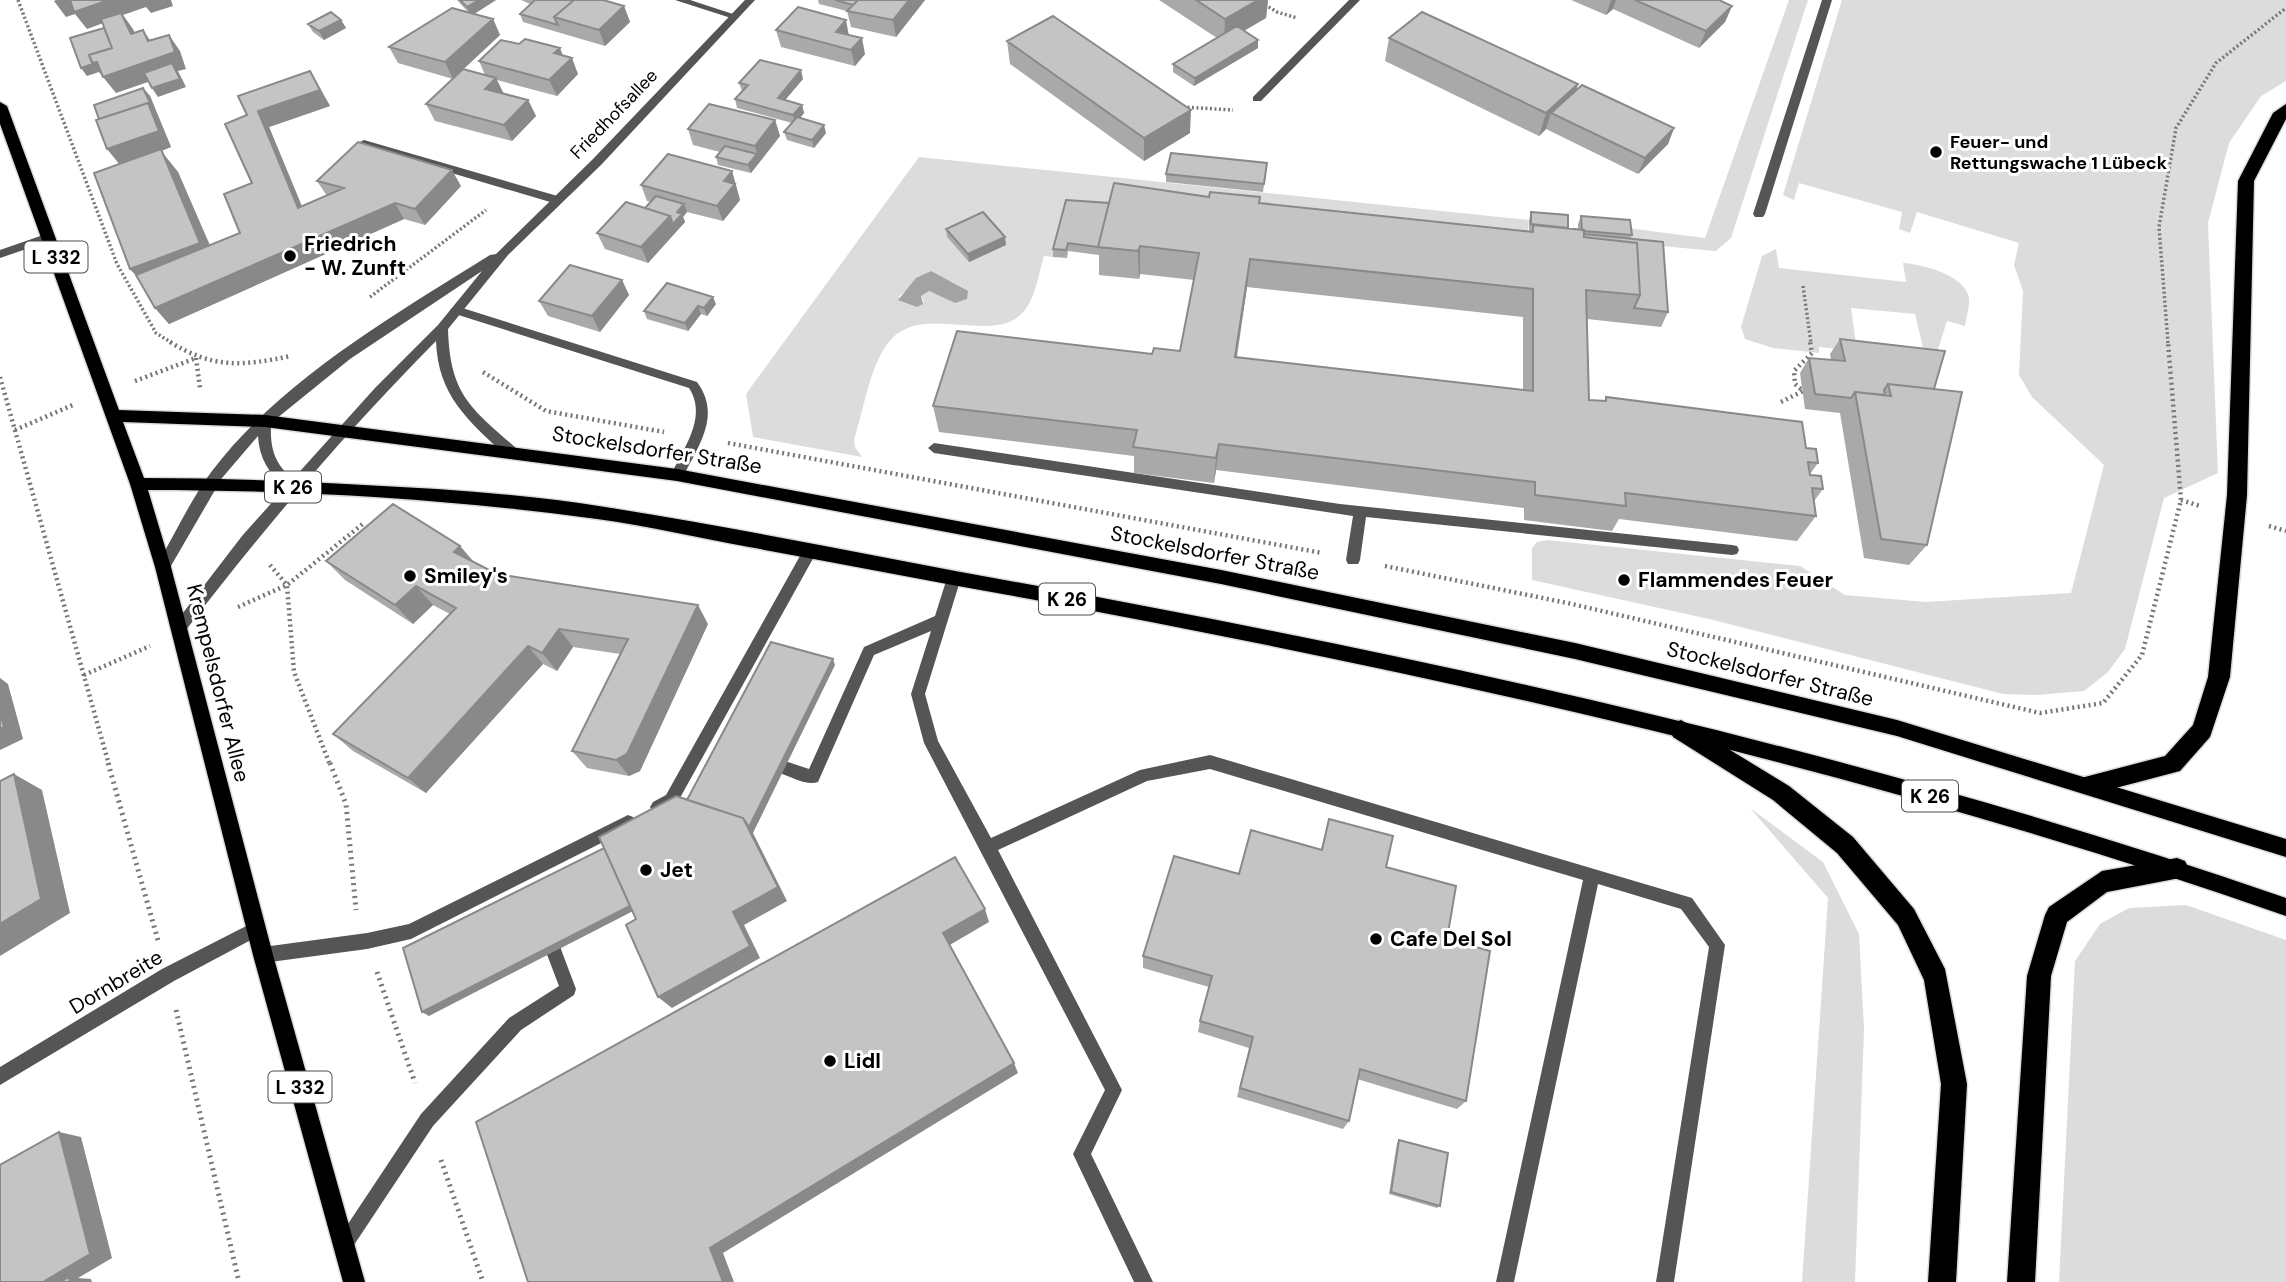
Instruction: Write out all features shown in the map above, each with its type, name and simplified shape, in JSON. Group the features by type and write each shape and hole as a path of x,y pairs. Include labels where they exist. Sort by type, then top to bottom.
{"highway":[{"path":"2089,785 2172,764 2202,730 2219,677 2237,495 2246,181 2281,113 2286,110"},
{"path":"1681,730 1781,793 1845,845 1906,917 1936,978 1954,1084 1942,1282"},
{"path":"2021,1282 2039,976 2057,915 2102,882 2177,869"}],"main road":[{"name":"Krempelsdorfer Allee","path":"0,106 138,484 181,626 256,929 354,1282"},
{"name":"Stockelsdorfer Straße","path":"114,416 265,421 677,475 1222,577 1575,651 1897,728 2089,785 2286,848"},
{"name":"K 26","path":"138,484 293,487 447,496 601,513 954,578 1500,688 1681,730 1899,786 2177,869 2286,907"}],"street":[{"path":"680,0 734,16"},
{"name":"Friedhofsallee","path":"181,626 247,540 344,430 442,328 504,252 750,0"},
{"path":"1257,99 1355,0"},
{"path":"1759,214 1827,0"},
{"path":"364,144 557,200"},
{"path":"0,254 49,237"},
{"name":"Friedhofsallee","path":"163,567 211,484 265,421 418,305 504,252"},
{"path":"456,310 693,385 704,396 705,414 677,475"},
{"path":"442,328 441,359 449,388 476,420 510,451"},
{"path":"265,421 264,446 271,468 293,487"},
{"path":"934,448 1360,511 1732,550"},
{"path":"1353,560 1360,511"},
{"path":"263,955 366,941 411,931 671,800 810,551"},
{"path":"954,578 918,694 930,743 988,847 1114,1090 1082,1154 1144,1282"},
{"path":"785,768 813,777 869,651 939,621"},
{"path":"702,746 720,750"},
{"path":"988,847 1145,775 1210,762 1686,903 1717,945 1665,1282"},
{"path":"524,874 531,892"},
{"path":"1505,1282 1592,875"},
{"name":"Dornbreite","path":"0,1077 168,975 256,929"},
{"path":"344,1245 427,1120 515,1024 568,989 554,952"}],"path":[{"path":"18,0 117,264 156,333 196,358 246,365 291,356 329,370"},
{"path":"1257,0 1277,12 1330,26"},
{"path":"449,388 480,370 546,411 1353,560 1572,604 2040,713 2103,703 2141,655 2181,500 2159,227 2176,128 2216,63 2267,20 2286,8"},
{"path":"1172,107 1246,110 1257,99"},
{"path":"1781,402 1803,391 1795,384 1794,371 1812,353 1803,286"},
{"path":"196,358 203,417"},
{"path":"0,377 168,975 239,1282"},
{"path":"247,540 287,585 295,672 345,804 353,904 483,1282"}],"shaded area":[{"path":"1789,0 1808,0 1731,238 1716,251 1628,243 1627,228 1705,238"},
{"path":"1842,0 2286,0 2286,81 2261,96 2229,143 2208,223 2218,473 2164,498 2125,649 2108,672 2084,691 2037,695 2003,694 1709,619 1532,580 1532,548 1537,542 1547,540 1800,566 1845,595 1926,602 2071,593 2104,465 2032,397 2019,375 2023,291 2014,265 2019,243 1917,212 1910,233 1899,229 1902,212 1799,183 1794,200 1783,195"},
{"path":"919,157 1529,220 1528,232 1067,208 1053,257 1044,256 1030,302 1014,319 998,325 920,325 903,330 888,343 876,364 854,439 855,447 862,457 753,437 746,394","holes":["930,271 955,303 929,291 921,296 924,302 898,297"]},
{"path":"1776,249 1779,268 1906,282 1903,263 1942,272 1966,290 1969,301 1965,326 1947,321 1935,359 1925,356 1915,314 1851,308 1857,351 1819,347 1819,353 1773,348 1745,339 1741,327 1762,256"},
{"path":"931,271 968,291 967,299 955,303 929,291 921,296 923,304 917,307 898,300 916,278"},
{"path":"1750,808 1823,862 1859,934 1864,1029 1855,1282 1802,1282 1828,898"},
{"path":"2186,905 2286,940 2286,1282 2059,1282 2075,961 2100,924 2129,908"}],"building":[{"path":"70,0 109,0 74,12"},
{"path":"460,0 479,0 467,7"},
{"path":"535,0 574,0 554,17 558,25 520,14"},
{"path":"574,0 603,0 624,6 599,30 554,17"},
{"path":"835,0 858,0 853,5"},
{"path":"858,0 909,0 893,20 847,11"},
{"path":"1196,0 1258,0 1225,19"},
{"path":"1635,0 1719,0 1732,6 1706,31"},
{"path":"798,7 846,20 836,32 862,38 851,50 776,30"},
{"path":"452,8 493,19 445,62 389,47"},
{"path":"331,12 341,20 319,31 308,24"},
{"path":"1422,12 1578,84 1546,113 1389,38"},
{"path":"121,13 131,34 143,30 148,41 169,35 175,52 103,77 97,62 92,63 89,55 112,48 101,19"},
{"path":"1053,16 1191,110 1144,138 1007,41"},
{"path":"1237,26 1258,40 1195,78 1173,64"},
{"path":"104,28 112,48 89,55 93,64 81,68 70,38"},
{"path":"525,39 560,48 554,53 572,58 549,80 479,61 501,40 519,44"},
{"path":"760,60 801,70 778,98 802,105 793,115 735,99 748,85 739,83"},
{"path":"172,63 180,79 152,88 144,73"},
{"path":"463,69 496,78 485,89 528,100 504,125 426,104"},
{"path":"310,71 320,90 258,111 298,208 344,188 317,181 358,142 452,170 415,209 395,203 155,308 136,275 240,233 224,194 252,183 225,124 247,115 238,96"},
{"path":"1582,85 1674,128 1645,158 1551,113"},
{"path":"143,88 154,111 148,103 99,119 94,105"},
{"path":"148,103 159,131 107,149 96,120"},
{"path":"709,104 775,120 755,146 688,129"},
{"path":"797,117 824,125 812,140 784,132"},
{"path":"725,146 757,154 748,165 716,157"},
{"path":"161,149 200,243 130,269 94,173"},
{"path":"1171,153 1267,163 1264,184 1166,174"},
{"path":"668,154 732,171 724,181 735,184 717,206 641,185"},
{"path":"1114,183 1209,197 1210,192 1260,197 1259,203 1533,232 1533,225 1584,230 1584,237 1637,243 1640,295 1586,290 1589,400 1606,401 1606,397 1802,422 1806,448 1816,449 1818,463 1808,462 1810,475 1821,476 1823,489 1812,488 1816,516 1625,493 1626,506 1535,495 1535,482 1219,444 1216,458 1133,447 1137,430 933,406 957,331 1152,354 1154,348 1180,351 1199,253 1140,246 1138,251 1098,247","holes":["1250,259 1533,289 1533,391 1235,357"]},
{"path":"656,196 684,204 677,212 682,214 673,224 670,216 645,208"},
{"path":"1066,200 1109,203 1098,247 1068,243 1066,250 1053,249"},
{"path":"626,202 670,216 641,247 597,233"},
{"path":"983,212 1005,237 968,254 946,229"},
{"path":"1531,212 1568,215 1568,228 1531,224"},
{"path":"1581,216 1630,220 1632,235 1584,231"},
{"path":"1584,234 1663,242 1668,312 1634,308 1640,295 1637,243 1584,237"},
{"path":"570,265 622,280 592,316 539,301"},
{"path":"667,283 713,297 704,308 698,306 685,323 644,311"},
{"path":"1840,339 1945,351 1934,389 1888,384 1884,390 1885,395 1855,392 1851,398 1815,394 1809,358 1845,361"},
{"path":"1888,384 1962,392 1927,545 1881,539 1855,392 1891,396"},
{"path":"393,504 460,546 454,552 497,574 698,605 627,754 616,760 572,751 628,639 559,629 542,653 528,646 408,778 333,734 456,608 416,586 395,605 326,561"},
{"path":"771,642 833,659 749,827 743,818 687,800"},
{"path":"0,713 4,727 0,729"},
{"path":"14,774 41,899 0,924 0,781"},
{"path":"676,796 743,818 778,887 733,912 750,946 658,997 626,925 636,919 599,837"},
{"path":"1329,819 1393,836 1386,867 1456,886 1447,939 1490,951 1466,1101 1360,1069 1349,1121 1240,1088 1253,1037 1200,1021 1212,976 1143,956 1174,856 1239,874 1251,830 1322,850"},
{"path":"604,848 630,906 422,1012 403,948"},
{"path":"955,857 985,909 943,933 1014,1063 710,1248 723,1282 528,1282 476,1122"},
{"path":"59,1132 90,1254 43,1282 0,1282 0,1165"},
{"path":"1399,1140 1448,1153 1440,1206 1391,1192"}],"place":[{"name":"Feuer- und Rettungswache 1 Lübeck","path":"1936,152"},
{"name":"Friedrich - W. Zunft","path":"290,256"},
{"name":"Smiley's","path":"410,576"},
{"name":"Flammendes Feuer","path":"1624,580"},
{"name":"Jet","path":"646,870"},
{"name":"Cafe Del Sol","path":"1376,939"},
{"name":"Lidl","path":"830,1061"}]}
